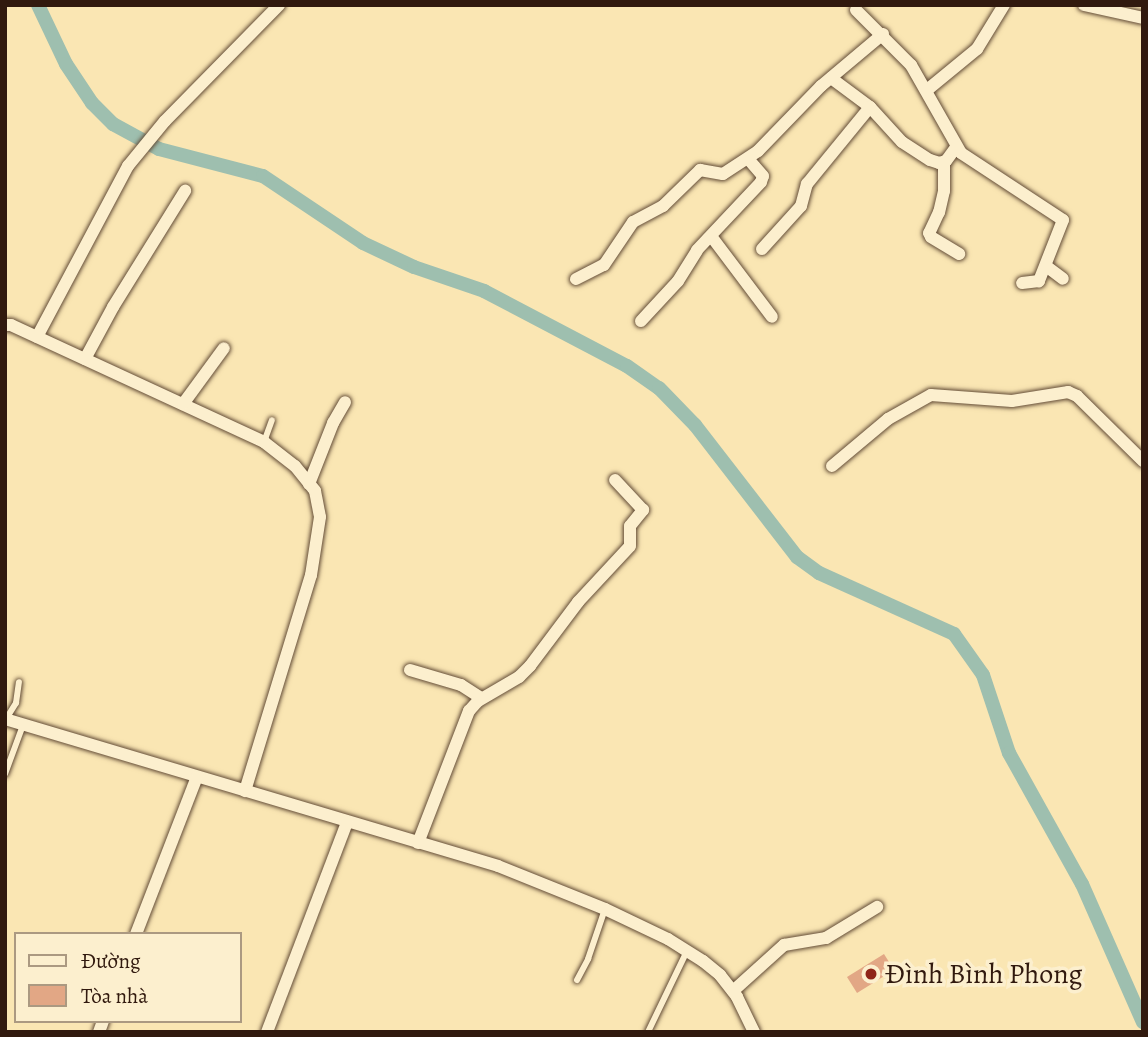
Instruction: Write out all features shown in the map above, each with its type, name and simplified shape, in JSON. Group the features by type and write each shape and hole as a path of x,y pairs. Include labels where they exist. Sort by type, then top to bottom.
{"street":[{"path":"37,337 128,166 165,121 279,5"},
{"path":"927,90 978,49 1004,5"},
{"path":"1084,5 1143,18"},
{"path":"856,10 883,34 911,65 927,90 956,148 1063,220 1046,266 1036,284 1022,283"},
{"path":"576,279 604,265 633,222 663,206 700,170 719,175 748,159 772,139 831,78 883,34"},
{"path":"831,78 870,107 908,147 930,160 944,162"},
{"path":"762,249 801,206 807,184 870,107"},
{"path":"956,148 944,162 944,191 939,212 929,233 931,237 959,254"},
{"path":"641,321 678,281 697,250 763,178 748,159"},
{"path":"85,359 113,307 185,191"},
{"path":"711,236 772,317"},
{"path":"1046,266 1063,279"},
{"path":"5,326 37,337 264,442 295,466 315,491 320,517 311,575 245,791"},
{"path":"183,404 224,348"},
{"path":"832,466 888,419 931,395 1012,401 1068,392 1077,396 1143,461"},
{"path":"309,484 333,423 345,402"},
{"path":"418,843 469,711 481,698 519,677 530,666 578,602 630,546 630,526 643,510 615,480"},
{"path":"410,670 461,685 481,698"},
{"path":"6,720 498,866 605,909 687,951 720,975 733,991 754,1032"},
{"path":"137,932 197,777"},
{"path":"267,1032 347,822"},
{"path":"733,991 784,945 826,938 877,907"}],"lane":[{"path":"264,442 272,420"},
{"path":"6,720 17,699 19,682"},
{"path":"5,774 23,725"},
{"path":"577,980 589,959 605,909"},
{"path":"648,1032 687,951"}],"building":[{"name":"Đình Bình Phong","path":"884,954 894,970 857,993 847,977"}],"waterway":[{"path":"38,5 66,64 92,103 113,124 159,149 263,176 363,243 414,267 484,291 627,366 659,388 695,425 797,557 819,573 954,634 983,675 1009,753 1082,884 1143,1022"}],"place":[{"name":"Đình Bình Phong","path":"871,974"}]}
